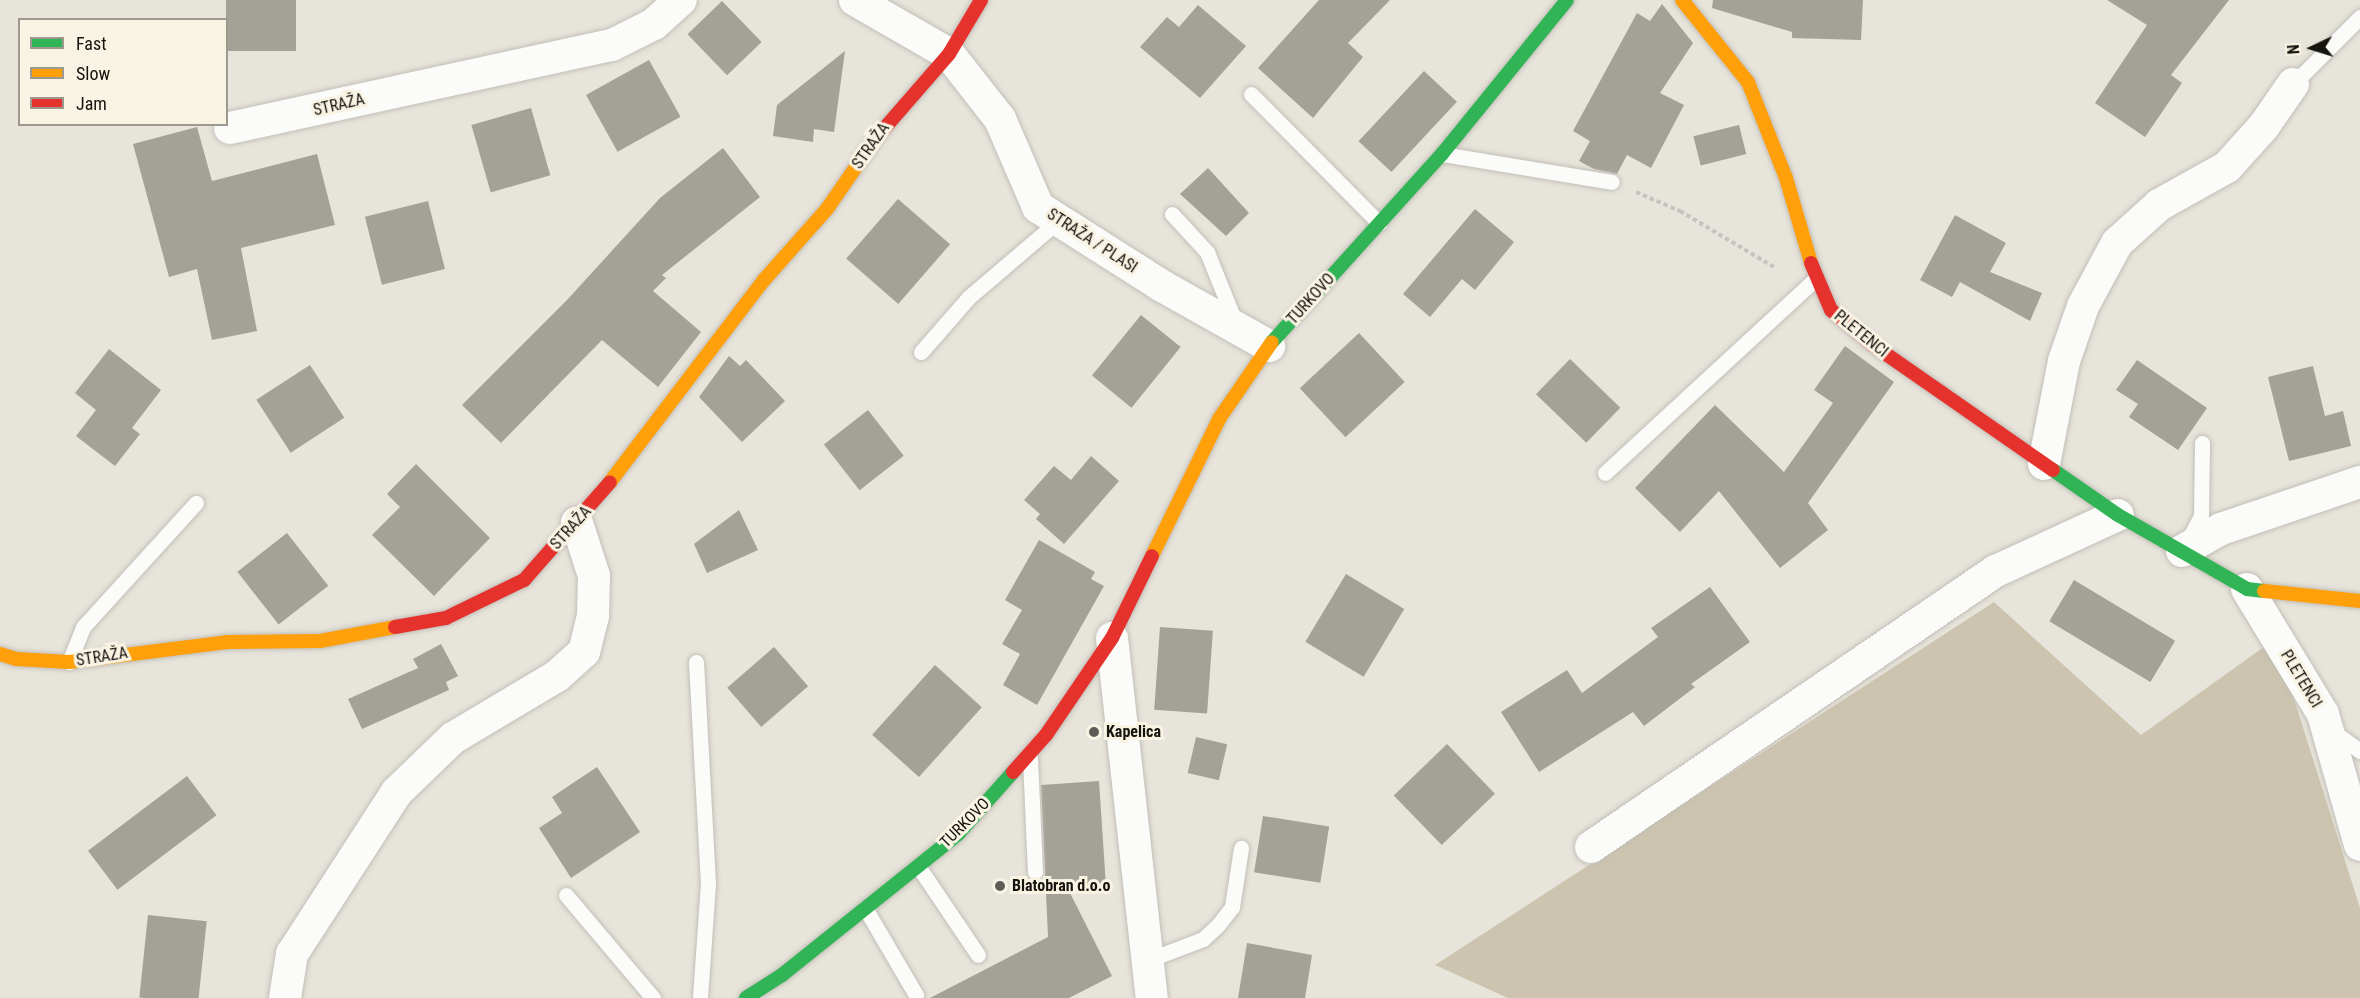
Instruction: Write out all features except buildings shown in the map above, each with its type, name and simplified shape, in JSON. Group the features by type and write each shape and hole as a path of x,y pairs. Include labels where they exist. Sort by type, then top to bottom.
{"street":[{"name":"STRAŽA","path":"231,128 612,45 654,24 681,0"},
{"name":"STRAŽA / PLASI","path":"855,0 949,54 1000,119 1038,207 1269,346"},
{"name":"STRAŽA","path":"0,654 16,659 69,662 228,642 320,641 446,618 524,580 577,523 764,280 827,209 884,126 949,54 981,0"},
{"name":"TURKOVO","path":"746,998 782,975 958,834 1029,754 1112,638 1220,419 1269,346 1442,154 1534,45 1567,0"},
{"name":"PLETENCI","path":"1682,0 1748,82 1786,178 1815,279 1831,310 1873,345 2118,515 2247,589 2360,601"},
{"path":"2044,464 2064,361 2083,306 2117,243 2159,205 2227,167 2264,126 2294,84"},
{"path":"2182,551 2221,529 2360,482"},
{"path":"1591,847 1996,571 2118,515"},
{"path":"285,998 292,954 397,792 453,738 556,676 584,652 592,616 594,576 577,523"},
{"name":"PLETENCI","path":"2247,589 2323,714 2360,844"},
{"path":"1112,638 1126,732 1152,998"}],"lane":[{"path":"2294,84 2360,17"},
{"path":"1251,94 1379,223"},
{"path":"1442,154 1612,182"},
{"path":"1173,214 1207,252 1238,329"},
{"path":"921,352 969,297 1059,220"},
{"path":"1605,473 1815,279"},
{"path":"2182,551 2201,516 2202,443"},
{"path":"69,662 83,627 196,503"},
{"path":"696,662 708,883 700,998"},
{"path":"2326,726 2360,751"},
{"path":"1029,754 1035,872"},
{"path":"1148,960 1203,939 1218,925 1232,907 1241,848"},
{"path":"918,866 978,955"},
{"path":"566,895 653,998"},
{"path":"866,908 916,995"}],"path":[{"path":"1612,182 1680,211 1767,264 1815,279"}],"shaded area":[{"path":"1994,602 2141,735 2275,639 2360,908 2360,998 1508,998 1435,965"}],"traffic: fast":[{"path":"1272,342 1442,154 1567,0"},
{"path":"2053,470 2118,515 2247,589 2264,591"},
{"path":"746,998 782,975 958,834 1013,772"}],"traffic: slow":[{"path":"1682,0 1748,82 1786,178 1811,263"},
{"path":"610,482 764,280 827,209 876,138"},
{"path":"1152,556 1219,419 1272,342"},
{"path":"2264,591 2360,601"},
{"path":"0,654 16,659 69,662 227,642 320,641 395,627"}],"traffic: jam":[{"path":"876,138 949,54 981,0"},
{"path":"1811,263 1831,310 1873,345 2053,470"},
{"path":"395,627 446,618 524,580 610,482"},
{"path":"1013,772 1046,735 1112,638 1152,556"}],"place":[{"name":"Kapelica","path":"1094,732"},
{"name":"Blatobran d.o.o","path":"1000,886"}]}
